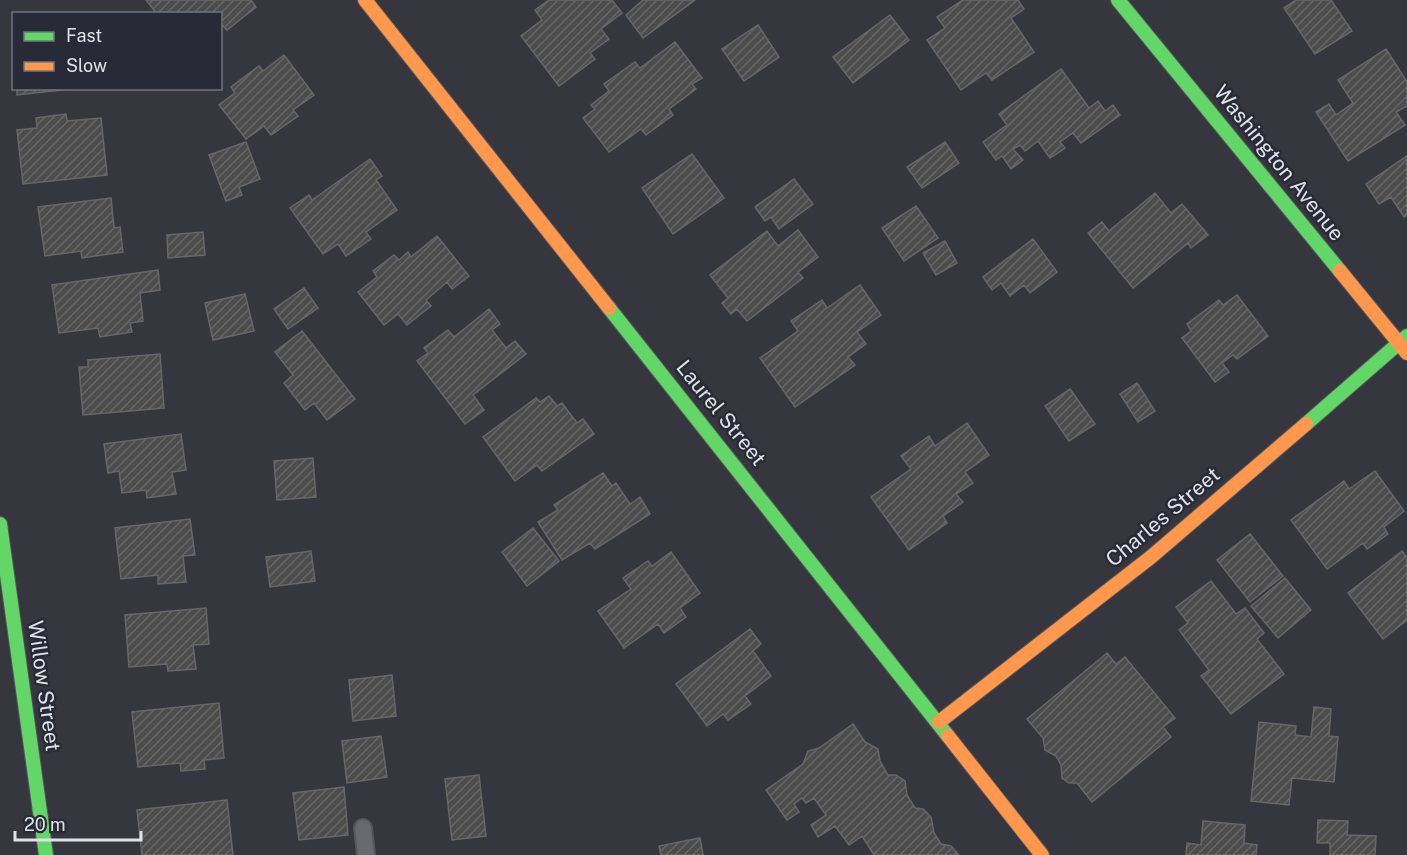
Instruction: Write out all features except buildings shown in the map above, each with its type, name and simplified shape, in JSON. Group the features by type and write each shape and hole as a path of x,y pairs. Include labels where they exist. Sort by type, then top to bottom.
{"street":[{"name":"Laurel Street","path":"365,0 939,722 1042,855"},
{"name":"Washington Avenue","path":"1118,0 1404,344"},
{"name":"Charles Street","path":"939,722 1151,557 1404,344"},
{"name":"Willow Street","path":"0,524 46,855"}],"lane":[{"path":"363,828 366,855"}],"traffic: fast":[{"path":"1118,0 1340,271"},
{"path":"609,308 948,736"},
{"path":"1306,424 1407,336"},
{"path":"0,524 46,855"}],"traffic: slow":[{"path":"365,0 609,308"},
{"path":"1340,271 1407,353"},
{"path":"939,722 1151,557 1306,424"},
{"path":"948,736 1042,855"}]}
